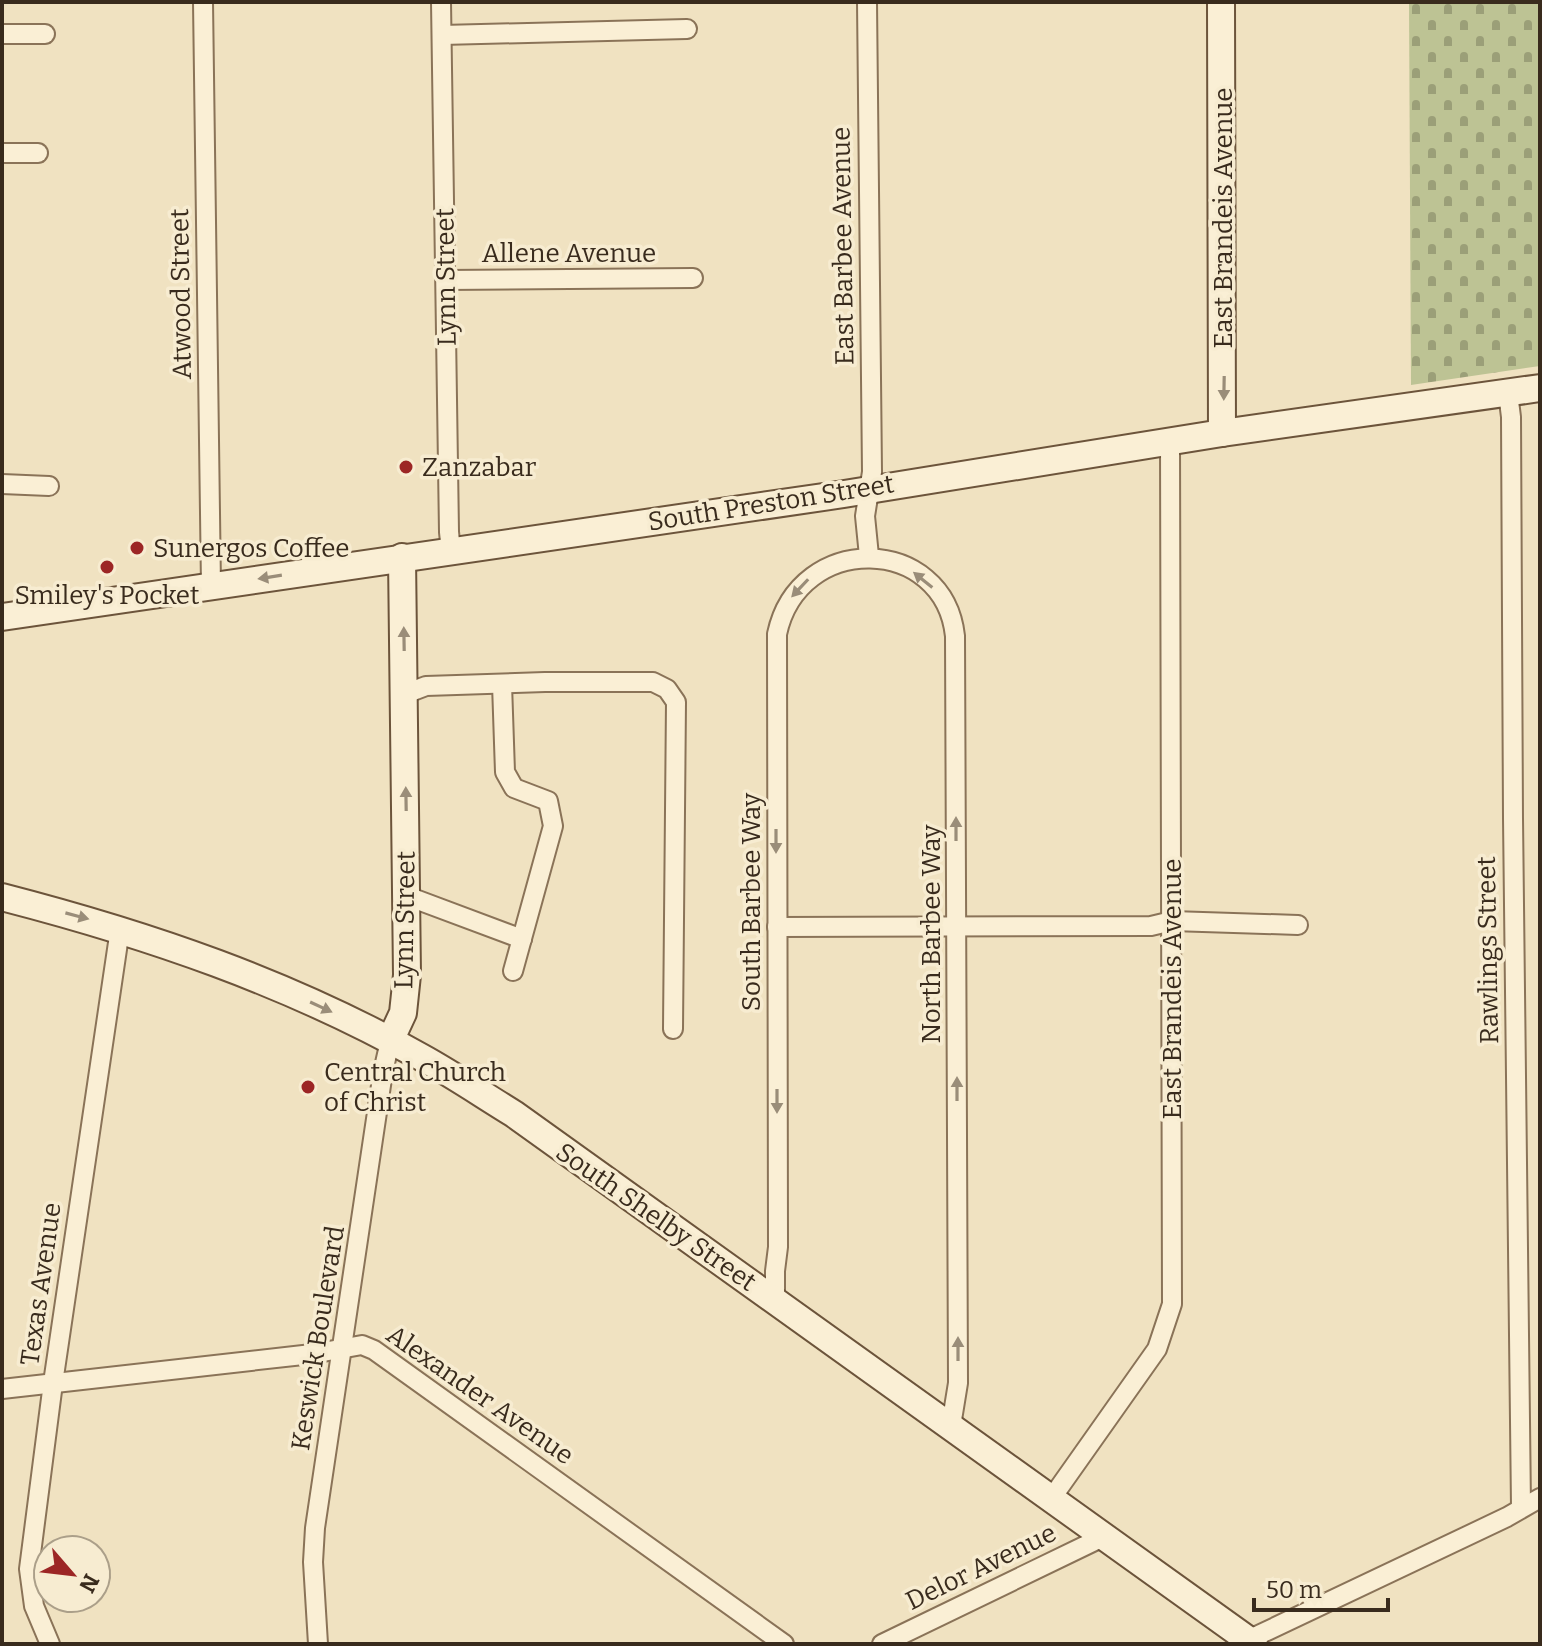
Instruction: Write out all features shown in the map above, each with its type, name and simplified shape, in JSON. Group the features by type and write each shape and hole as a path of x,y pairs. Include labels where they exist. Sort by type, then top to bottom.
{"main road":[{"name":"East Brandeis Avenue","path":"1221,2 1222,433"},
{"name":"South Preston Street","path":"2,617 1540,388"},
{"name":"Lynn Street","path":"390,1041 403,1013 407,975 402,557"},
{"name":"South Shelby Street","path":"2,897 120,929 262,980 420,1056 514,1114 1251,1642"}],"street":[{"name":"Atwood Street","path":"203,2 211,586"},
{"name":"Lynn Street","path":"441,2 451,551"},
{"name":"East Barbee Avenue","path":"867,2 872,472 869,489"},
{"path":"442,35 687,29"},
{"path":"2,34 45,34"},
{"path":"2,153 38,153"},
{"name":"Allene Avenue","path":"446,280 693,278"},
{"name":"Rawlings Street","path":"1508,393 1511,417 1521,1507"},
{"name":"East Brandeis Avenue","path":"1051,1499 1157,1349 1168,1322 1173,1283 1170,442"},
{"path":"2,484 49,486"},
{"path":"869,489 865,516 869,556"},
{"name":"North Barbee Way","path":"869,556 891,560 931,585 949,611 954,625 958,1383 951,1426"},
{"name":"South Barbee Way","path":"775,1301 778,1247 777,634 789,600 813,575 825,568 869,556"},
{"path":"405,694 426,686 502,684 653,682 667,689 676,702 673,1029"},
{"path":"502,684 505,772 514,788 548,801 553,826 513,971"},
{"path":"407,896 522,939"},
{"path":"777,927 1151,926 1172,921 1298,925"},
{"name":"Texas Avenue","path":"50,1644 34,1606 29,1569 53,1383 120,929"},
{"name":"Keswick Boulevard","path":"318,1644 313,1562 315,1528 390,1041"},
{"name":"Alexander Avenue","path":"2,1389 312,1354 362,1345 374,1350 784,1644"},
{"path":"1251,1642 1540,1498"},
{"name":"Delor Avenue","path":"882,1644 1103,1537"}],"green space":[{"path":"1409,2 1540,2 1540,366 1411,385"}],"place":[{"name":"Zanzabar","path":"406,467"},
{"name":"Sunergos Coffee","path":"137,548"},
{"name":"Smiley's Pocket","path":"107,567"},
{"name":"Central Church of Christ","path":"308,1087"}]}
